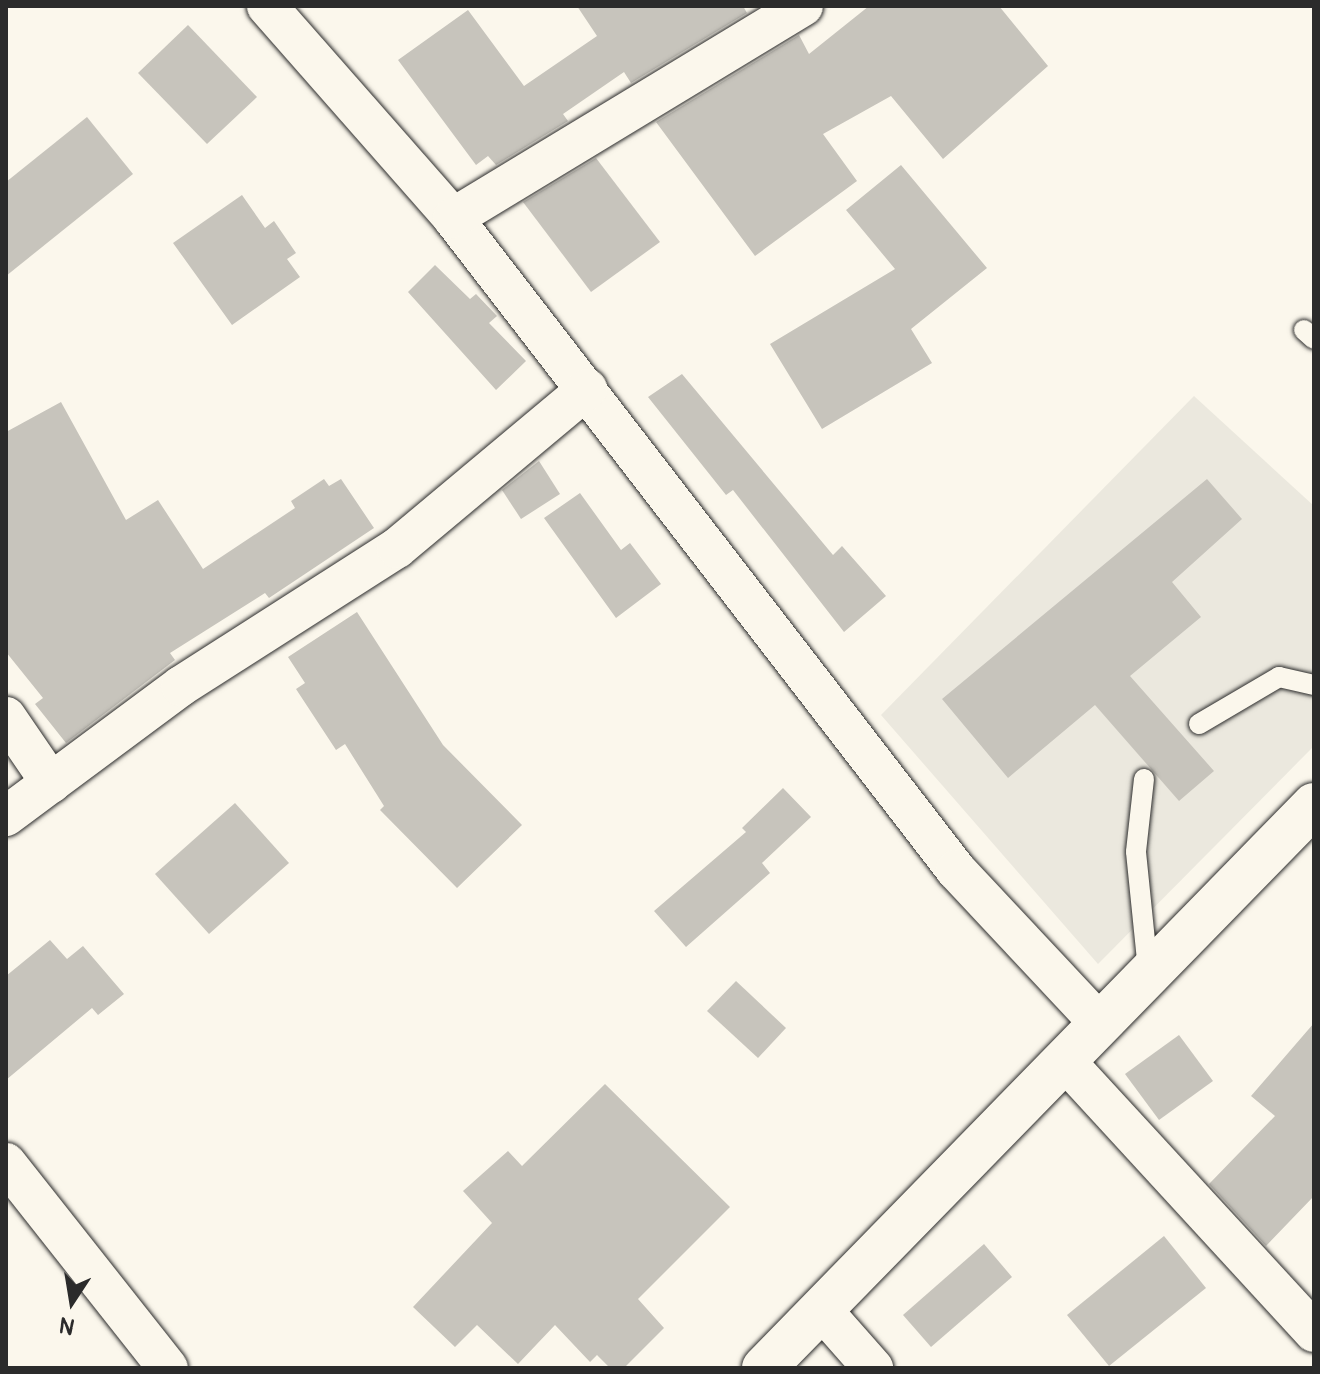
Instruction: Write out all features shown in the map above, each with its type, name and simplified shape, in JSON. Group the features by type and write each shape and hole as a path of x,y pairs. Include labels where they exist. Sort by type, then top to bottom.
{"highway":[{"path":"764,1368 1314,805"}],"street":[{"path":"267,6 453,218 956,870 1100,1024"},
{"path":"453,218 803,6"},
{"path":"6,816 181,686 397,548 587,389"},
{"path":"6,717 51,783"},
{"path":"1065,1061 1314,1332"},
{"path":"6,1163 168,1368"},
{"path":"821,1309 873,1368"}],"lane":[{"path":"1199,724 1279,677 1314,685"},
{"path":"1144,779 1136,852 1149,975"}],"shaded area":[{"path":"1194,396 1314,506 1314,746 1098,964 881,715"}],"building":[{"path":"577,6 743,6 747,13 631,83 624,72 563,114 568,121 496,165 488,156 476,165 398,60 468,10 524,86 597,36"},
{"path":"869,6 999,6 1048,66 943,159 891,96 823,134 857,181 755,256 656,122 799,35 809,54"},
{"path":"188,25 257,97 207,144 138,73"},
{"path":"87,117 133,174 6,276 6,182"},
{"path":"596,158 660,242 591,292 523,202"},
{"path":"901,165 987,268 911,329 932,363 822,429 770,344 895,269 846,210"},
{"path":"242,195 265,228 274,221 296,253 287,259 300,277 232,325 173,243"},
{"path":"435,265 470,299 476,294 497,316 489,323 526,361 496,390 408,292"},
{"path":"682,374 833,555 842,546 886,596 844,632 733,490 726,495 648,397"},
{"path":"61,402 126,520 158,500 203,569 295,508 291,501 324,479 329,486 341,479 374,528 269,598 265,593 170,653 175,660 66,743 35,704 43,698 6,652 6,432"},
{"path":"539,461 560,494 521,519 502,490"},
{"path":"1207,479 1242,519 1172,582 1201,617 1130,676 1214,771 1179,801 1095,705 1008,778 942,699"},
{"path":"580,493 621,550 630,543 661,584 616,618 544,518"},
{"path":"357,612 443,745 522,825 457,888 380,810 384,806 345,744 336,750 296,689 305,683 288,657"},
{"path":"783,788 811,817 762,863 770,873 686,947 654,911 746,832 742,828"},
{"path":"235,803 289,863 209,934 155,874"},
{"path":"50,940 67,959 83,946 124,994 98,1015 92,1008 6,1080 6,976"},
{"path":"736,981 786,1028 758,1058 707,1011"},
{"path":"1314,1023 1314,1196 1266,1246 1209,1184 1275,1116 1251,1096"},
{"path":"1179,1035 1213,1081 1159,1120 1125,1074"},
{"path":"605,1084 730,1207 638,1299 664,1328 624,1368 610,1368 597,1355 590,1362 555,1325 518,1364 477,1325 455,1347 413,1307 492,1223 463,1191 508,1151 522,1166"},
{"path":"1164,1236 1206,1288 1109,1366 1067,1315"},
{"path":"984,1244 1012,1277 931,1347 903,1315"}]}
